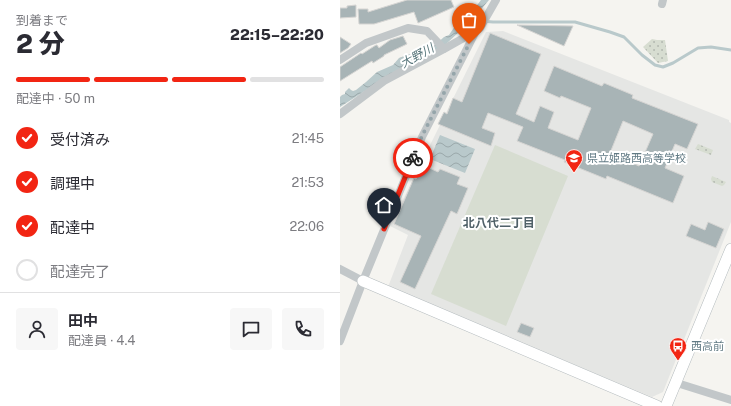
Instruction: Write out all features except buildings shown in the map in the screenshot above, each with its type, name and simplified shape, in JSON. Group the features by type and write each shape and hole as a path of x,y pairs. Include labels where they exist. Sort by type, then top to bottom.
{"street":[{"path":"340,114 384,81 444,50 476,31 480,28 496,0"},
{"path":"340,60 366,44 408,28 427,31 444,50"},
{"path":"340,341 422,136 476,31"},
{"path":"666,406 677,383 731,249"},
{"path":"340,269 363,281 657,406"},
{"path":"677,383 731,400"}],"shaded area":[{"name":"県立姫路西高等学校","path":"503,31 729,120 731,123 731,222 663,392 652,397 388,287 408,235 390,226 486,32"},
{"path":"652,39 665,40 668,61 658,63 643,47"},
{"path":"698,144 713,150 711,155 695,149"},
{"path":"495,145 568,176 506,326 431,294"},
{"path":"712,176 726,182 722,186 712,182"}],"water":[{"name":"大野川","path":"481,0 489,0 473,19 445,45 396,71 340,107 340,97 345,94 349,88 353,91 356,90 377,72 393,65 399,58 410,54 420,47 435,45 444,37 449,35 457,24 461,24 469,11 475,9"},
{"path":"440,135 475,149 465,173 430,159"}],"waterway":[{"path":"469,20 493,22 575,22 624,37 642,55 655,65 663,67 673,63 698,48 711,47 731,50"}],"way so far":[{"path":"413,158 422,136 469,44"}],"place":[{"name":"県立姫路西高等学校","path":"574,173"},
{"name":"西高前","path":"678,361"}],"district":[{"name":"北八代二丁目","path":"499,223"}],"route":[{"path":"384,229 413,158"}]}
